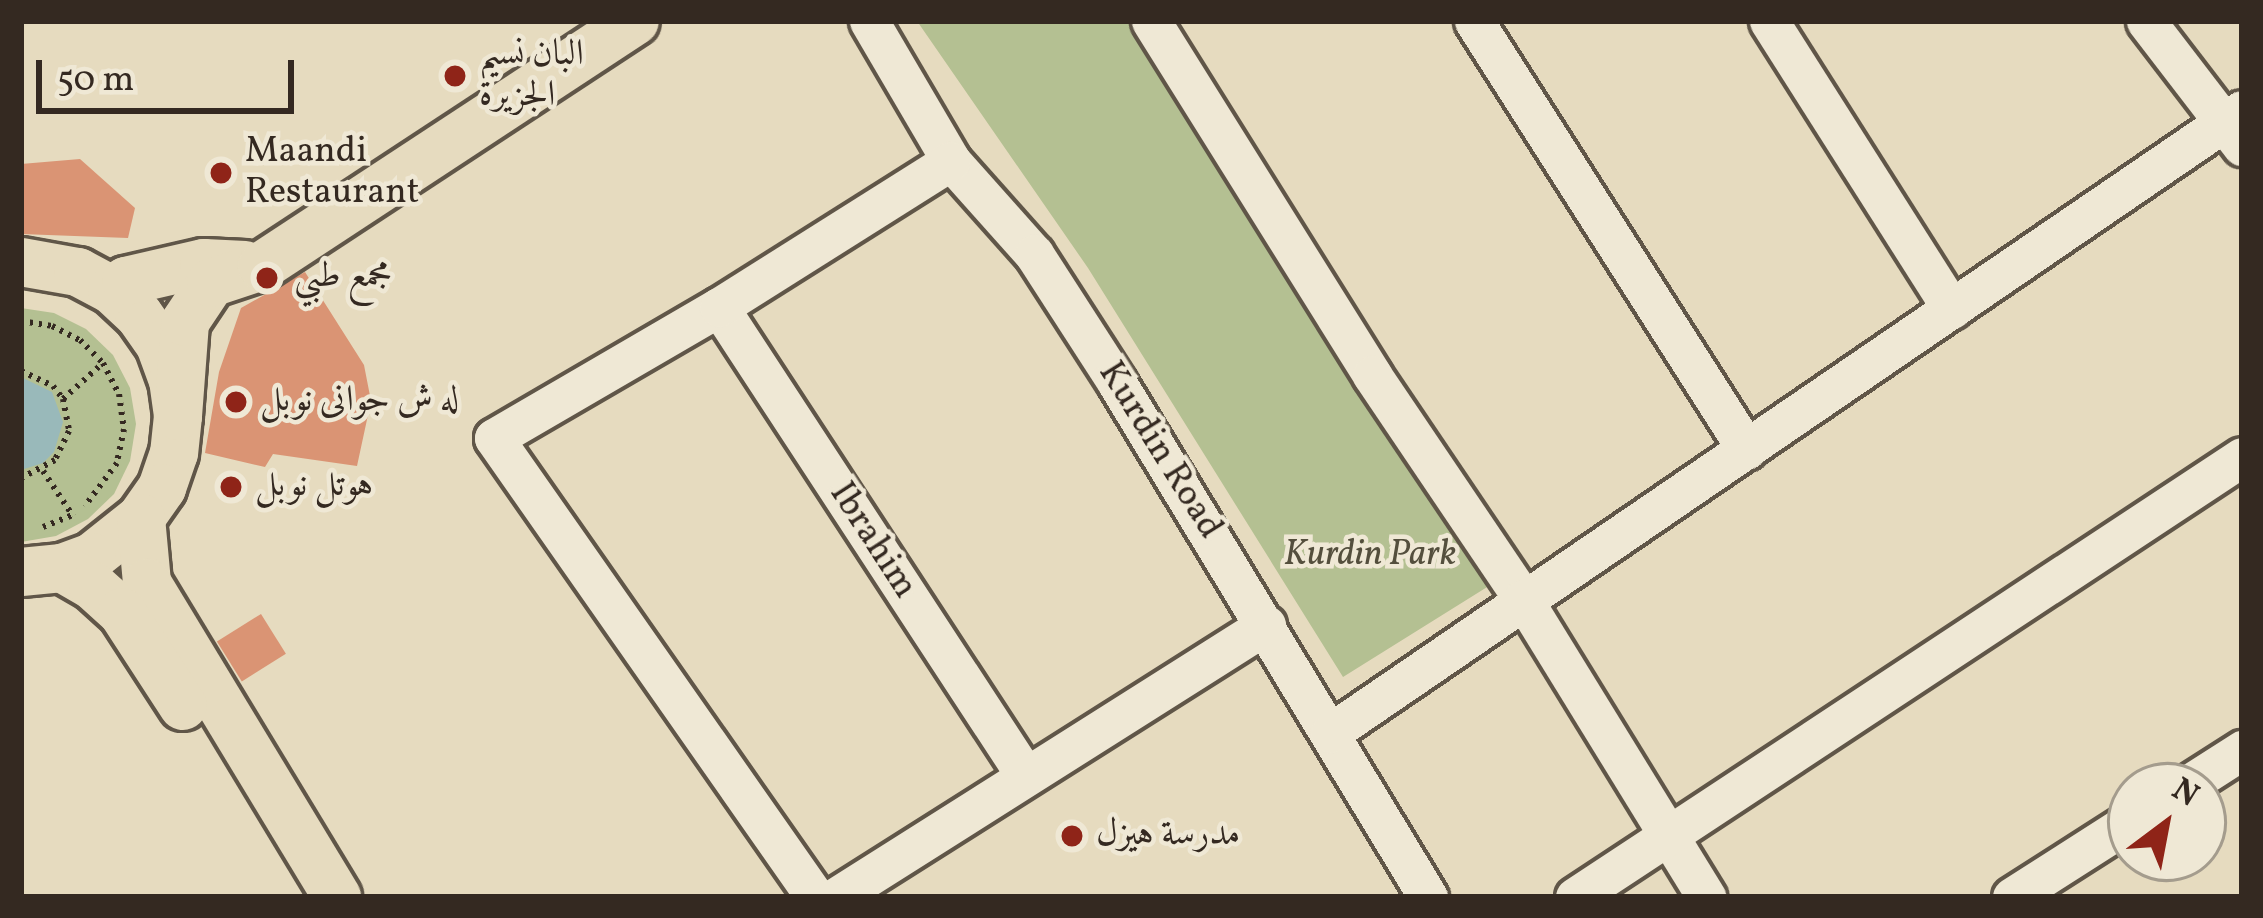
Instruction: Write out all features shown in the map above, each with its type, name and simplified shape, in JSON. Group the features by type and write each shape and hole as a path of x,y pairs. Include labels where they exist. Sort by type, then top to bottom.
{"main road":[{"path":"41,556 118,540 162,488 174,453 185,322 211,284 262,266 635,21"},
{"path":"21,262 78,272 112,290 160,345 173,380 178,416"},
{"path":"112,290 126,281 204,263 262,266"},
{"path":"141,518 147,583 337,897"},
{"path":"41,556 122,612 302,897"}],"street":[{"name":"Kurdin Road","path":"869,21 950,161 1034,254 1266,625 1428,897"},
{"path":"1474,21 1747,450"},
{"path":"1769,21 1952,309"},
{"path":"1330,733 1952,309 2236,126 2146,21"},
{"path":"1156,23 1372,375 1523,599 1706,897"},
{"path":"815,897 494,438 718,307 950,161"},
{"name":"Ibrahim","path":"718,307 1025,776"},
{"path":"1575,897 2242,457"},
{"path":"836,897 1266,625"},
{"path":"2012,897 2107,836"}],"path":[{"path":"21,321 66,333 104,363 119,394 124,429 109,478 41,556"},
{"path":"63,399 104,363"},
{"path":"21,371 40,376 63,399 68,414 64,446 43,471 21,478"},
{"path":"43,471 73,516"}],"green space":[{"name":"Kurdin Park","path":"917,21 1128,21 1492,584 1343,677 1088,268"},
{"path":"21,308 54,313 86,329 113,355 130,388 136,424 130,461 114,494 88,519 56,536 21,542"}],"water":[{"path":"21,377 52,392 63,422 54,452 43,463 21,470"}],"building":[{"path":"80,159 135,208 128,238 21,234 21,164"},
{"path":"305,272 364,365 371,401 357,466 273,454 265,467 205,453 219,372 241,308"},
{"path":"261,614 286,654 242,681 217,642"}],"place":[{"name":"البان نسيم الجزيرة","path":"455,76"},
{"name":"Maandi Restaurant","path":"221,173"},
{"name":"مجمع طبي","path":"267,278"},
{"name":"له ش جوانى نوبل","path":"236,402"},
{"name":"هوتل نوبل","path":"231,487"},
{"name":"مدرسة هيزل","path":"1072,836"}]}
